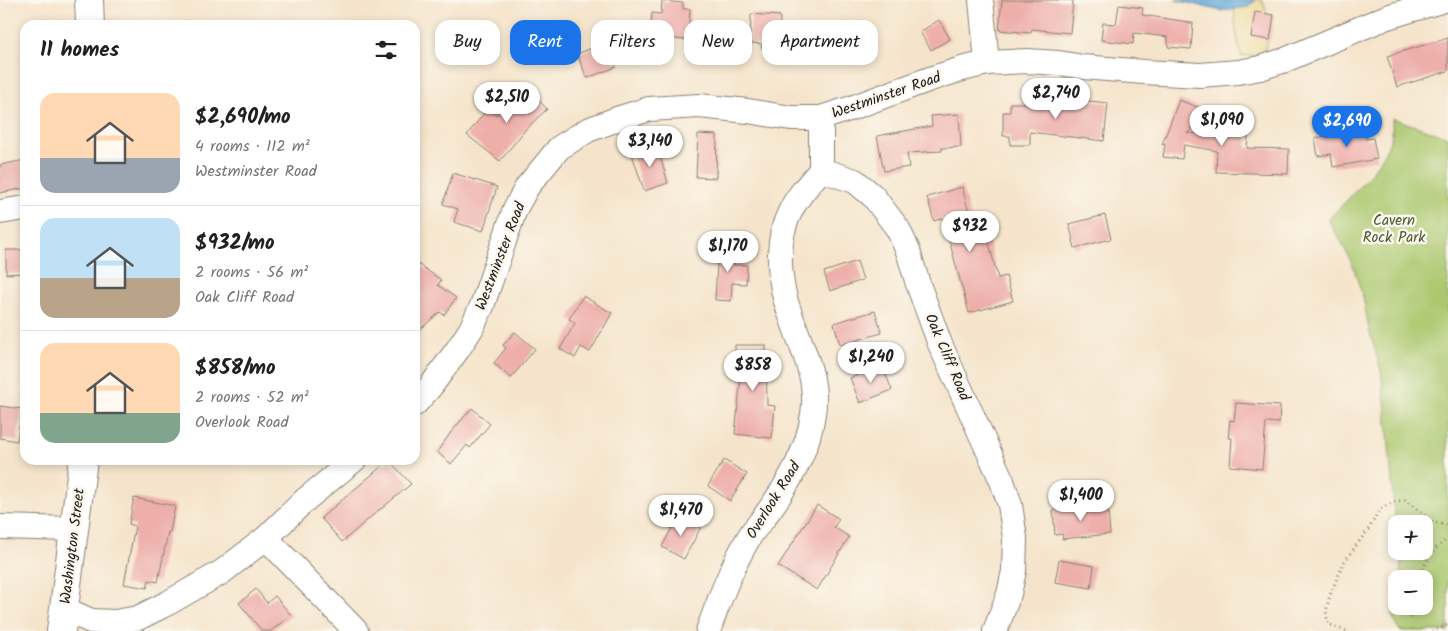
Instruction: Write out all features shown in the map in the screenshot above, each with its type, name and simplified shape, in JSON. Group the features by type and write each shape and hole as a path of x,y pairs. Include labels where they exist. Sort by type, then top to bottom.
{"main road":[{"path":"89,0 90,20"},
{"name":"Washington Street","path":"62,620 82,465"}],"street":[{"path":"981,0 987,63"},
{"name":"Westminster Road","path":"420,398 458,349 482,306 515,209 527,187 558,148 588,130 649,109 699,106 791,118 821,118 930,79 987,63 1058,62 1083,67 1200,75 1238,72 1286,60 1387,17 1444,0"},
{"path":"821,118 821,170"},
{"name":"Overlook Road","path":"708,631 732,568 752,533 795,470 806,442 813,415 814,392 810,369 785,300 781,280 780,256 782,236 790,212 806,187 821,170"},
{"name":"Oak Cliff Road","path":"821,170 855,180 873,196 898,229 908,250 940,344 1002,481 1010,506 1015,538 1014,571 1009,594 995,631"},
{"path":"0,212 20,209"},
{"path":"62,620 115,622 138,618 168,603 222,572 266,538 306,500 348,465"},
{"path":"0,527 74,529"},
{"path":"266,538 356,631"}],"path":[{"path":"1346,631 1328,624 1326,611 1330,595 1344,562 1370,527 1380,509 1393,502 1405,500 1433,522 1448,525"},
{"path":"1423,570 1427,560 1438,545 1448,539"},
{"path":"1432,631 1448,625"}],"green space":[{"name":"Cavern Rock Park","path":"1392,118 1448,137 1448,631 1400,631 1392,616 1433,615 1433,570 1401,570 1402,560 1433,560 1433,515 1395,515 1381,371 1369,329 1363,297 1353,266 1328,220 1373,171 1387,149 1392,131"}],"sand":[{"path":"1256,0 1262,0 1272,27 1263,55 1241,56 1234,9 1247,7"}],"water":[{"path":"1175,0 1256,0 1247,7 1221,11"}],"building":[{"path":"1002,0 1073,0 1070,33 1032,29 1031,33 999,30"},
{"path":"662,1 683,3 683,9 690,9 689,20 684,20 684,40 674,39 674,20 651,20 652,13 661,14"},
{"path":"1119,5 1143,8 1142,15 1193,23 1191,49 1168,47 1168,37 1134,33 1133,44 1101,40 1103,23 1116,24"},
{"path":"1255,12 1274,15 1270,40 1251,37"},
{"path":"751,14 780,16 780,20 762,20 762,44 752,43"},
{"path":"939,20 950,39 931,50 920,32"},
{"path":"1448,38 1448,71 1397,87 1387,56"},
{"path":"591,48 591,65 615,65 616,67 587,78 581,64 581,52"},
{"path":"526,87 547,109 526,129 500,161 467,135 488,108 496,115"},
{"path":"1061,98 1108,103 1104,141 1030,132 1030,145 1010,145 1010,136 1003,136 1003,112 1010,112 1010,103 1061,103"},
{"path":"1179,100 1200,108 1191,131 1187,133 1248,136 1247,148 1289,149 1288,174 1216,172 1217,151 1184,145 1182,159 1163,157 1165,143 1162,145"},
{"path":"959,114 961,147 942,148 942,151 907,153 909,167 884,171 877,136 932,126 931,116"},
{"path":"1364,129 1366,139 1373,138 1377,159 1333,167 1331,154 1318,156 1315,138"},
{"path":"698,134 717,135 716,178 696,177"},
{"path":"657,146 668,183 644,191 632,154"},
{"path":"20,161 20,189 0,193 0,165"},
{"path":"453,173 497,187 483,231 454,222 458,209 443,204"},
{"path":"962,187 974,231 985,228 998,278 1006,276 1013,301 969,313 943,218 934,221 927,197"},
{"path":"1105,215 1111,239 1075,248 1069,224"},
{"path":"718,245 735,245 734,265 747,265 746,284 732,283 731,301 715,300"},
{"path":"6,250 20,250 20,273 6,274"},
{"path":"857,261 863,280 830,291 824,272"},
{"path":"420,265 441,280 438,285 456,298 444,315 440,312 420,330"},
{"path":"583,296 612,313 590,352 581,347 575,358 560,349 575,323 569,319"},
{"path":"875,311 882,333 840,345 834,323"},
{"path":"515,332 535,349 511,378 494,363 506,348 503,345"},
{"path":"735,345 766,345 767,405 775,406 772,438 735,434 741,377 735,377"},
{"path":"882,365 892,390 860,403 850,378"},
{"path":"1236,403 1280,406 1279,423 1266,422 1262,469 1230,466 1232,438 1228,438 1230,420 1234,421"},
{"path":"0,406 20,409 17,441 0,438"},
{"path":"472,408 490,424 470,448 467,445 451,464 437,452"},
{"path":"724,460 747,474 730,501 708,486"},
{"path":"383,465 394,465 411,484 342,542 321,518"},
{"path":"134,498 175,506 158,582 149,580 147,588 124,584 135,526 129,524"},
{"path":"817,505 839,519 834,527 849,537 817,590 778,566"},
{"path":"1093,505 1093,512 1108,510 1110,534 1062,539 1063,534 1055,535 1053,510"},
{"path":"678,516 701,527 684,559 662,547"},
{"path":"1059,560 1094,566 1091,588 1055,582"},
{"path":"256,589 267,603 275,596 291,615 271,631 262,631 239,603"}]}
